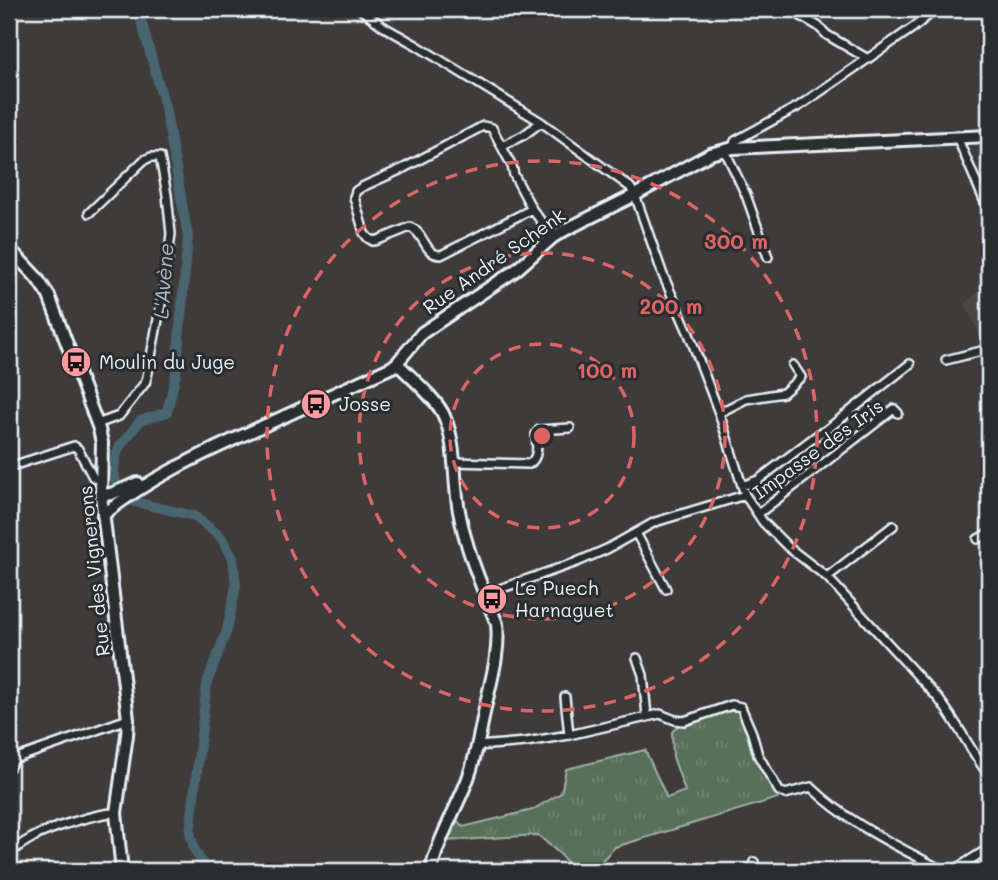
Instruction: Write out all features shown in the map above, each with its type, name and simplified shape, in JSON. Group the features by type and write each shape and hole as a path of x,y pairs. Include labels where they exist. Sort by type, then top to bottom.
{"street":[{"path":"360,9 384,27 541,122 630,187 719,413 745,495 763,522 827,577 937,697 989,775"},
{"path":"789,9 868,59"},
{"path":"768,257 730,148 734,141 799,106 936,9"},
{"path":"502,146 524,135 541,122"},
{"path":"532,209 441,255 435,255 430,252 416,229 410,227 379,240 368,238 364,233 354,197 356,191 483,125 492,128 532,209 553,237"},
{"path":"957,136 989,212"},
{"name":"Rue André Schenk","path":"103,515 109,498 397,363 422,333 516,270 553,237 710,155 730,148 989,136"},
{"path":"89,213 145,160 160,157 171,234 147,377 119,416 97,424"},
{"name":"Rue des Vignerons","path":"9,248 37,278 49,296 102,443 101,480 109,498 103,515 128,719 116,813 122,871"},
{"path":"946,360 989,349"},
{"path":"397,363 438,405 443,414 450,436 458,509 465,538 499,636 468,778 431,871"},
{"path":"742,486 758,480 825,431 889,375 910,364"},
{"path":"719,413 746,399 783,393 801,377 793,365"},
{"name":"Impasse des Iris","path":"758,514 894,409 898,413"},
{"path":"453,462 529,464 536,457 536,434 539,430 570,428"},
{"path":"9,467 74,446 93,477 101,480"},
{"path":"485,594 577,562 607,549 655,522 745,495"},
{"path":"827,577 893,526"},
{"path":"636,533 666,589"},
{"path":"978,539 989,533"},
{"path":"637,658 643,674 647,716"},
{"path":"565,697 569,735"},
{"path":"477,746 569,735 660,714 684,721 732,705 741,707 758,755 779,791 785,794 811,787 850,820 940,869 956,869 989,848"},
{"path":"9,768 11,757 128,719"},
{"path":"9,854 42,833 102,814 116,813"},
{"path":"753,871 754,862"}],"shaded area":[{"path":"989,287 989,346 986,347 964,303"}],"green space":[{"path":"730,708 739,710 766,778 782,791 778,798 615,847 592,871 574,871 561,855 538,835 447,841 456,819 463,827 532,810 561,793 566,769 645,750 667,798 685,791 673,757 672,732 679,724"}],"waterway":[{"name":"L'Avène","path":"138,9 165,107 188,237 176,374 167,412 140,421 120,446 115,458 114,472 117,489 127,500 194,516 221,537 233,558 236,586 227,630 207,683 190,832 194,849 207,871"}],"place":[{"name":"Moulin du Juge","path":"76,362"},
{"name":"Josse","path":"316,404"},
{"name":"Le Puech Harnaguet","path":"492,599"}]}
